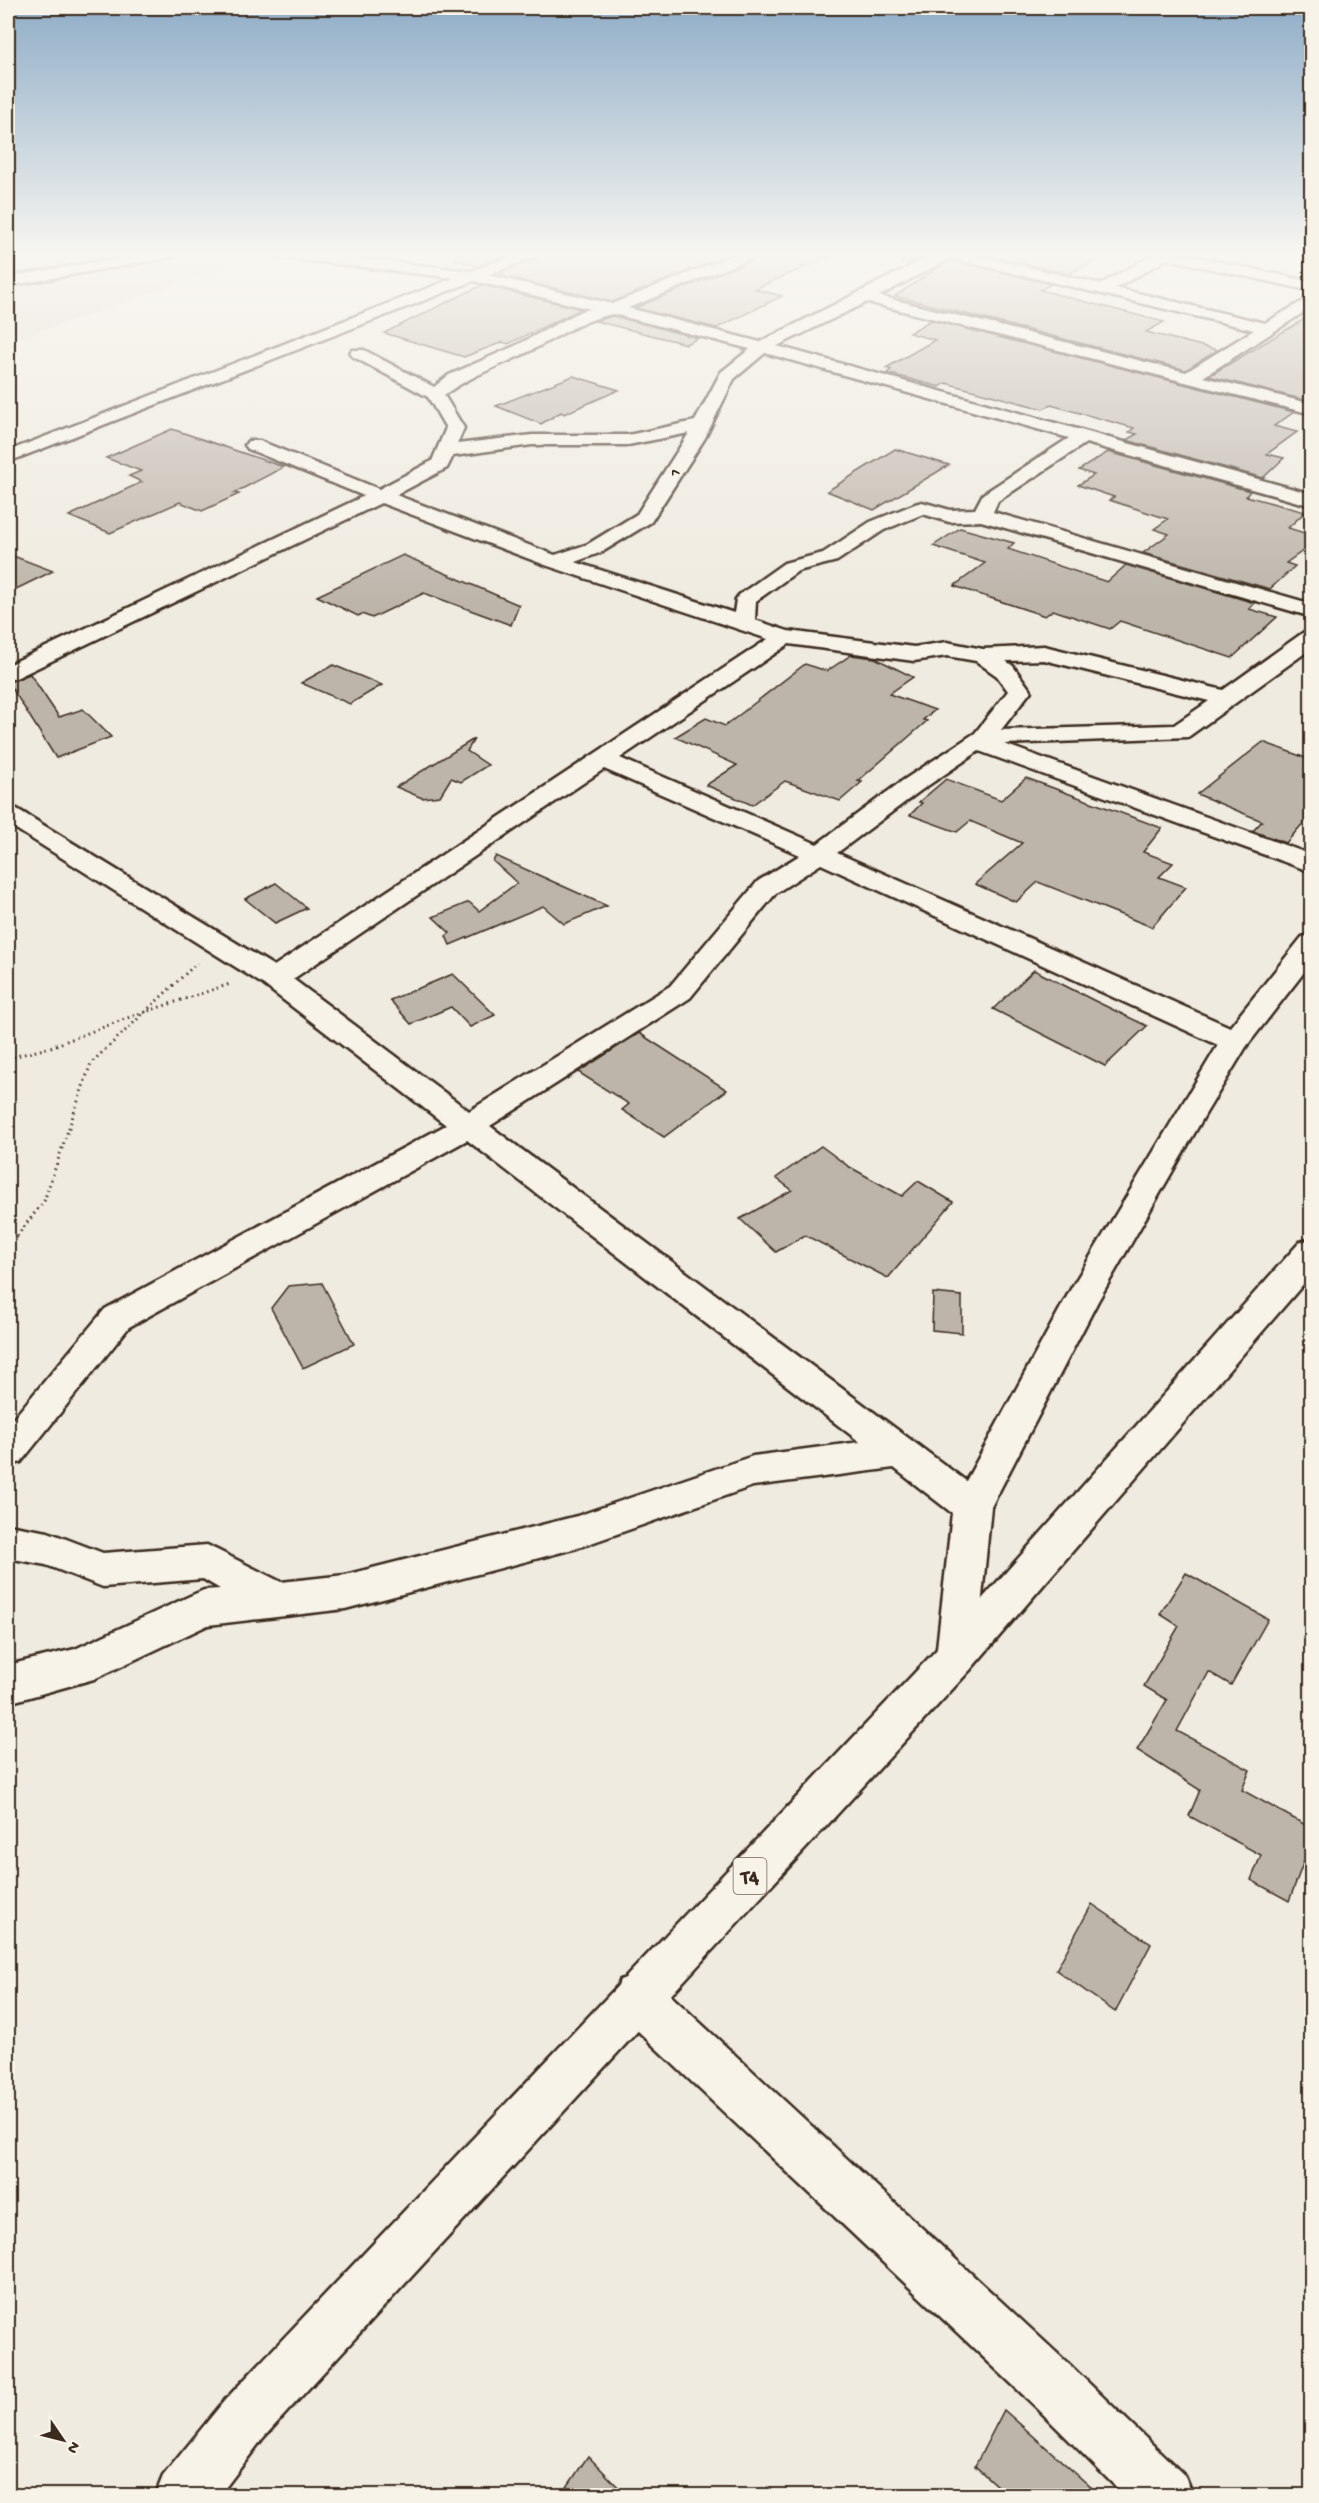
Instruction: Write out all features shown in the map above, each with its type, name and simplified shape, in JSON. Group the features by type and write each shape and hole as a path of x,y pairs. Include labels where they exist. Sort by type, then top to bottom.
{"main road":[{"path":"8,458 233,370"},
{"path":"8,673 380,496 440,464 455,428 435,394 391,370"},
{"path":"435,394 455,379 475,370"},
{"name":"1","path":"555,562 595,548 644,518 696,438 727,376 734,370"},
{"path":"843,370 1310,498"},
{"path":"1156,370 1311,409"},
{"path":"1189,378 1202,370"},
{"path":"446,451 532,440 628,440 702,425"},
{"path":"982,515 990,498 1082,437"},
{"path":"254,445 380,496 555,562 785,637 914,654 947,649 983,656 1044,653 1226,698"},
{"path":"744,624 746,599 791,567 830,557 877,526 922,508 949,516 982,515 1311,611"},
{"path":"269,976 603,760 785,637"},
{"path":"979,740 1180,732 1311,637"},
{"path":"8,1452 117,1318 468,1126 680,992 767,886 819,854 911,786 979,740 1020,691 1005,671 983,656"},
{"path":"979,740 1311,864"},
{"path":"603,760 819,854 1235,1041"},
{"path":"8,814 269,976 972,1506"},
{"path":"956,1657 972,1506 1084,1296 1235,1041 1311,943"},
{"name":"T4","path":"183,2496 244,2419 956,1657 1311,1251"},
{"path":"8,1684 80,1666 204,1608 345,1592 577,1532 753,1471 901,1452"},
{"path":"8,1542 48,1550 104,1570 207,1562 277,1600"},
{"path":"637,1997 1055,2388 1165,2496"}],"path":[{"path":"8,1248 44,1201 91,1063 217,944"},
{"path":"8,1058 48,1048 144,1012 269,976"}],"building":[{"path":"891,370 1128,370 1294,412 1274,426 1297,432 1267,454 1284,458 1263,478 1126,440 1137,434 1129,432 1134,428 1051,405 1043,409 946,383 940,387 887,373"},
{"path":"1219,370 1311,370 1311,399 1309,401 1209,376"},
{"path":"573,376 619,390 564,414 561,412 541,424 496,406"},
{"path":"172,429 284,467 234,493 239,494 202,511 180,502 110,533 69,516 142,482 129,476 141,471 106,458"},
{"path":"895,449 949,465 874,510 827,491"},
{"path":"1108,452 1250,491 1246,496 1305,512 1288,528 1311,535 1311,545 1286,563 1295,566 1270,589 1143,553 1169,534 1154,529 1168,519 1109,500 1114,497 1078,485 1094,475 1079,470"},
{"path":"960,528 1014,543 1008,549 1107,582 1126,565 1255,603 1249,609 1277,617 1232,658 1120,621 1110,629 1053,610 1045,616 954,586 985,563 933,546"},
{"path":"8,554 53,571 8,593"},
{"path":"403,555 519,605 511,625 424,593 372,618 362,614 358,616 317,596"},
{"path":"851,655 875,658 913,677 889,694 935,710 923,720 927,721 858,781 862,782 840,801 785,781 752,805 706,785 737,765 675,737 706,718 725,726 805,664 827,671"},
{"path":"333,665 382,685 350,704 301,683"},
{"path":"30,674 59,717 83,709 111,737 56,758 8,682"},
{"path":"474,739 467,751 488,765 461,782 451,778 440,796 422,798 396,787"},
{"path":"1263,742 1311,760 1311,814 1286,843 1253,831 1262,821 1197,794"},
{"path":"1026,778 1162,828 1143,852 1173,863 1159,877 1186,887 1152,927 1038,882 1016,902 975,884 1022,843 970,821 957,832 910,815 922,803 919,802 946,779 1001,800"},
{"path":"496,856 607,906 564,924 543,906 450,945 446,936 450,933 433,917 469,902 479,911 517,883 493,861"},
{"path":"276,883 307,908 275,923 245,899"},
{"path":"1034,970 1147,1026 1105,1066 993,1009"},
{"path":"453,974 495,1015 470,1027 451,1007 411,1024 390,1000"},
{"path":"639,1033 727,1090 664,1137 622,1110 629,1104 578,1072"},
{"path":"821,1146 848,1166 902,1196 918,1181 953,1202 888,1278 805,1235 776,1252 740,1219 792,1190 776,1178"},
{"path":"322,1283 354,1344 303,1368 271,1308 288,1286"},
{"path":"933,1293 962,1296 962,1333 932,1330"},
{"path":"1186,1573 1268,1619 1231,1685 1209,1672 1177,1731 1250,1770 1242,1790 1311,1828 1311,1842 1289,1901 1251,1880 1261,1855 1189,1816 1200,1790 1137,1750 1167,1700 1144,1686 1179,1626 1160,1614"},
{"path":"1092,1904 1151,1944 1115,2012 1056,1970"},
{"path":"1004,2410 1101,2496 1008,2496 975,2466"},
{"path":"588,2456 627,2496 561,2496"}]}
